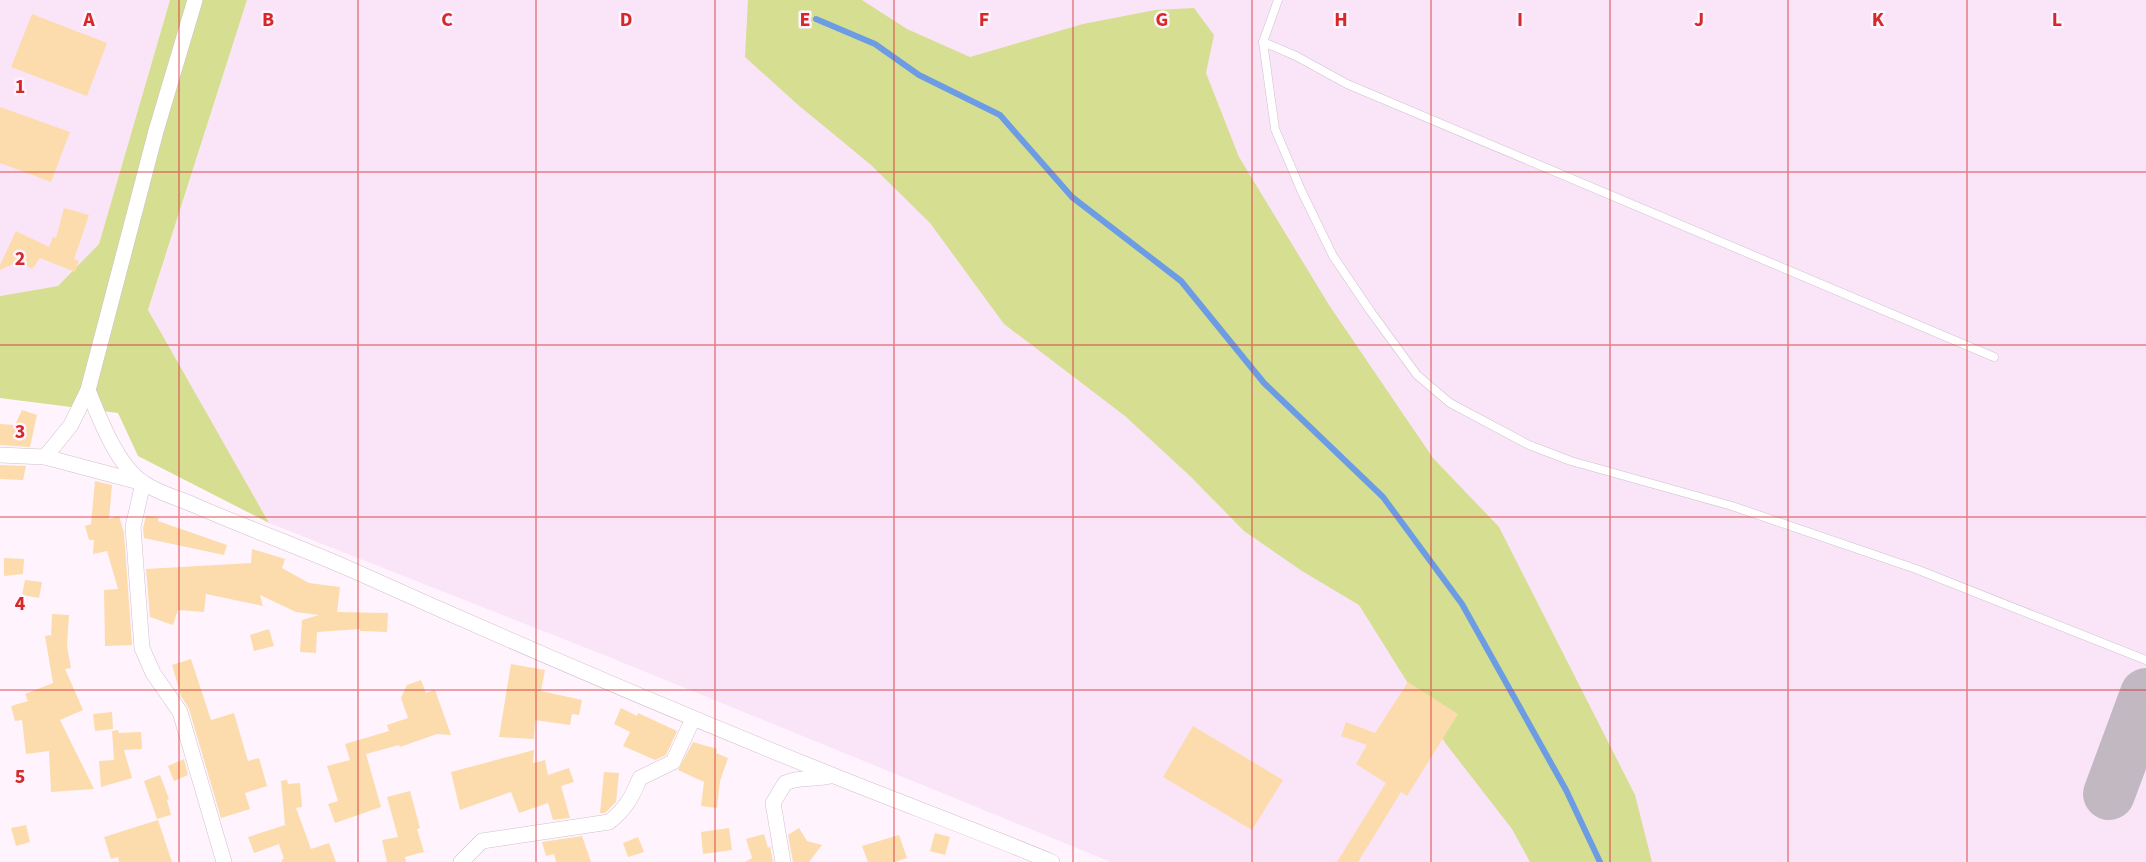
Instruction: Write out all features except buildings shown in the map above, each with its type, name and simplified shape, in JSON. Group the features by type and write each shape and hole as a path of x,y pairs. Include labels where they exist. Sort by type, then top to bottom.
{"street":[{"path":"45,457 71,425 88,390 156,130 195,0"},
{"path":"88,390 104,429 124,462 143,483"},
{"path":"0,455 45,457 143,483 240,525 332,561 693,719 833,776 980,831 1052,862"},
{"path":"143,483 133,527 142,648 153,673 180,712 224,862"},
{"path":"461,862 482,841 609,822 622,813 640,778 673,762 693,719"},
{"path":"783,862 773,803 779,792 785,783 793,780 833,776"}],"lane":[{"path":"1278,0 1263,42 1275,129 1301,190 1334,256 1371,312 1417,375 1450,403 1528,445 1571,461 1732,506 1916,569 2146,660"},
{"path":"1263,42 1296,56 1347,84 1994,357"}],"shaded area":[{"path":"0,0 170,0 99,244 58,286 0,296"},
{"path":"247,0 2146,0 2146,862 1111,862 604,655 269,523 148,311"}],"green space":[{"path":"170,0 247,0 148,310 269,523 138,456 118,413 0,398 0,296 58,286 99,244"},
{"path":"748,0 862,0 907,29 970,57 1083,24 1155,10 1194,8 1214,35 1206,73 1239,157 1329,305 1433,458 1499,527 1635,795 1652,862 1530,862 1512,829 1446,744 1359,605 1302,571 1244,531 1190,476 1125,416 1004,324 930,223 871,165 797,104 745,57"}],"waterway":[{"path":"816,19 875,44 919,75 1000,115 1072,197 1181,281 1264,383 1383,497 1462,604 1566,790 1600,862"}],"taxiway":[{"path":"2109,794 2146,694"}]}
